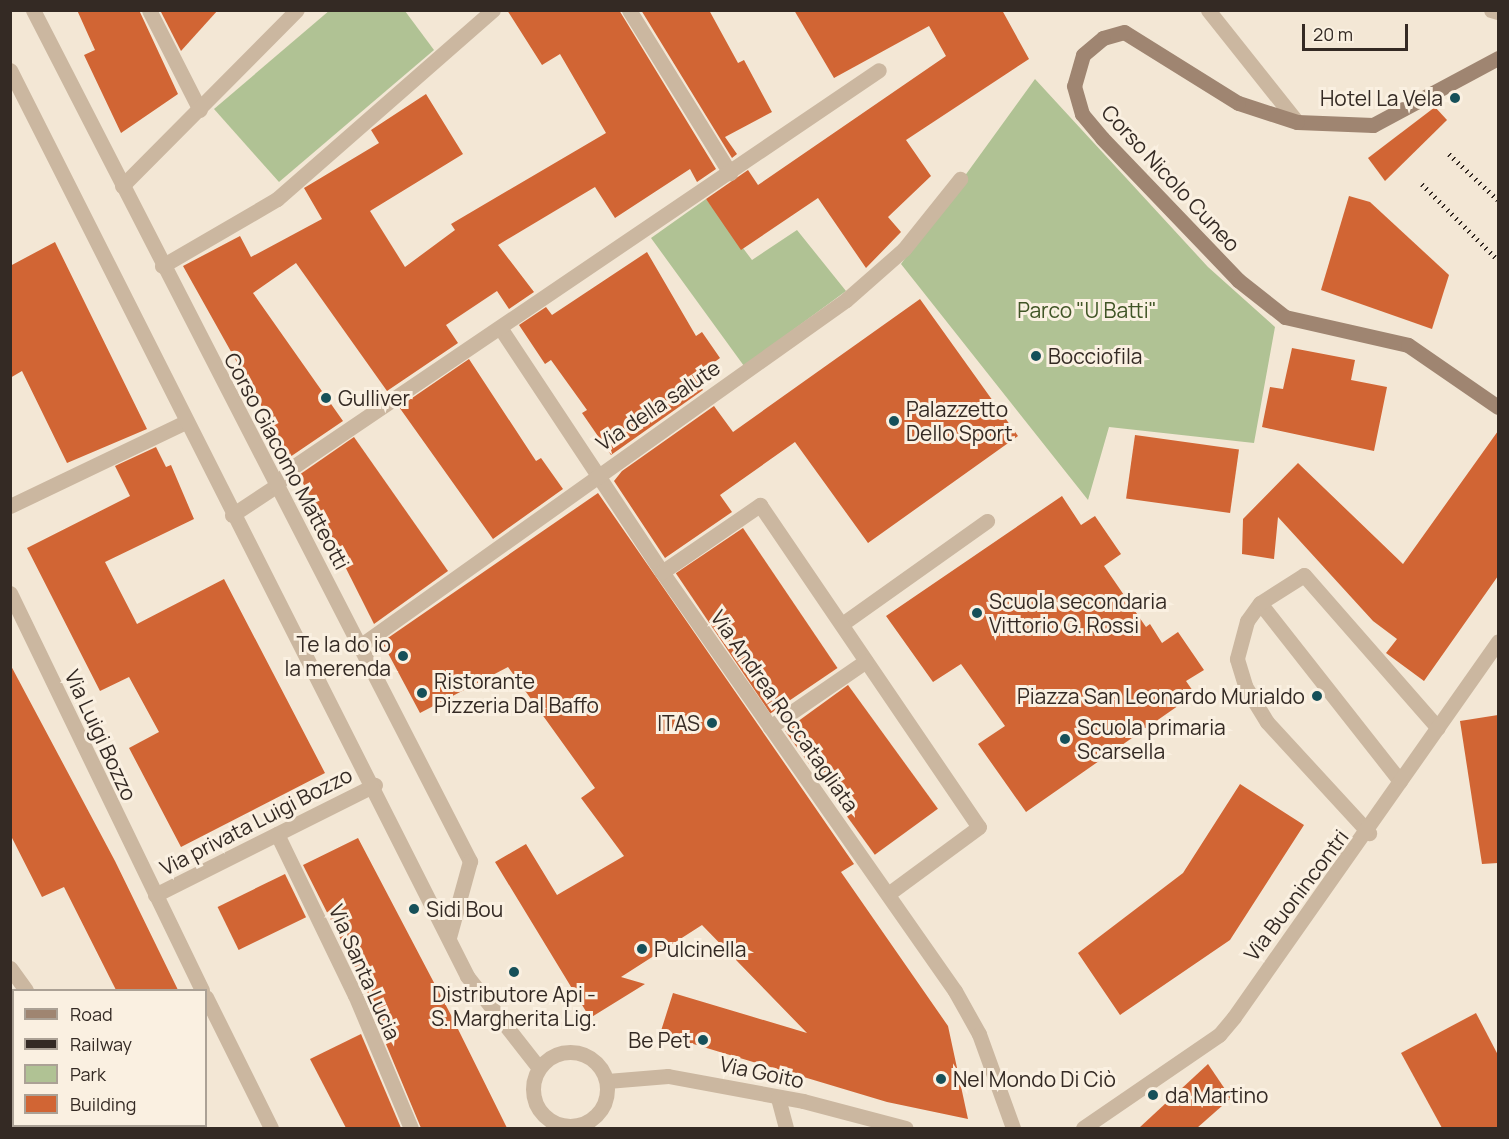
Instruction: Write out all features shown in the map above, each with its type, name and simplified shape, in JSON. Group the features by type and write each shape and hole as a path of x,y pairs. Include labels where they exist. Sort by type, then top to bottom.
{"main road":[{"name":"Corso Nicolo Cuneo","path":"1498,58 1373,125 1297,122 1238,103 1124,32 1103,38 1083,55 1074,86 1082,114 1102,138 1238,280 1285,317 1408,345 1498,408"}],"street":[{"name":"Corso Giacomo Matteotti","path":"33,10 162,266 361,645 470,861 449,937"},
{"path":"149,10 200,110"},
{"path":"122,186 297,10"},
{"path":"162,266 277,199 494,10"},
{"path":"629,10 730,173"},
{"path":"1208,10 1297,122"},
{"path":"1491,10 1498,12"},
{"path":"10,70 232,515 375,785 449,937 492,1012 539,1068"},
{"path":"232,515 276,486 290,469 501,329 879,70"},
{"name":"Via della salute","path":"361,645 596,473 846,300 904,249 960,179"},
{"name":"Via Andrea Roccatagliata","path":"501,329 662,572 888,894 979,1034 1013,1128"},
{"path":"10,506 185,422"},
{"path":"662,572 760,505 979,827 888,894"},
{"path":"842,624 987,521"},
{"path":"1368,833 1267,722 1245,686 1236,659 1247,621 1260,603 1304,575 1438,728"},
{"name":"Via Luigi Bozzo","path":"10,593 154,895"},
{"path":"1260,603 1400,781"},
{"name":"Via Buonincontri","path":"1083,1128 1219,1035 1368,833 1400,781 1498,642"},
{"path":"770,727 866,661"},
{"name":"Via privata Luigi Bozzo","path":"201,989 154,895 375,785"},
{"name":"Via Santa Lucia","path":"277,834 355,995 411,1128"},
{"path":"10,968 25,989"},
{"path":"207,999 272,1128"},
{"path":"576,1052 594,1060 607,1082 607,1095 600,1123 556,1127 536,1107 532,1094 539,1068 559,1053 576,1052"},
{"name":"Via Goito","path":"607,1082 668,1076 778,1098 906,1128"},
{"path":"778,1098 786,1128"}],"green space":[{"path":"330,10 405,11 434,50 279,182 214,109"},
{"name":"Parco \"U Batti\"","path":"1035,79 1208,267 1275,327 1254,443 1109,427 1088,500 901,264"},
{"path":"706,199 752,260 797,230 846,291 744,366 651,238"}],"building":[{"path":"77,10 139,10 178,94 121,133 84,55 95,50"},
{"path":"160,10 218,10 181,51"},
{"path":"507,10 619,10 716,169 697,182 690,169 615,218 595,187 498,245 534,292 509,309 497,291 446,325 458,343 387,391 296,263 253,293 343,421 290,457 183,266 240,236 251,257 322,219 304,188 379,143 371,130 426,94 463,154 370,211 405,267 455,230 451,224 606,133 560,54 542,65"},
{"path":"641,10 709,10 738,63 744,60 772,112 725,137 737,154 732,158"},
{"path":"794,10 1002,10 1029,59 906,140 931,176 888,217 901,232 866,268 818,198 741,250 706,199 748,170 758,185 946,56 929,26 834,78"},
{"path":"1435,107 1447,120 1385,181 1368,158"},
{"path":"1349,196 1370,202 1449,275 1432,329 1321,290"},
{"path":"55,242 147,429 67,463 22,371 10,378 10,266"},
{"path":"647,252 696,336 702,332 720,358 694,377 703,390 611,455 582,413 587,410 551,360 545,364 519,325 546,307 552,315"},
{"name":"Palazzetto Dello Sport","path":"920,299 1018,436 868,543 795,442 720,495 732,512 665,558 614,481 622,471 714,406 733,432"},
{"path":"1292,348 1355,360 1351,380 1387,387 1374,451 1262,427 1270,387 1283,389"},
{"path":"469,359 536,461 541,458 563,489 493,539 399,407"},
{"path":"1498,431 1498,576 1424,681 1386,653 1397,639 1373,621 1278,517 1274,559 1242,554 1243,519 1298,463 1403,564"},
{"path":"1135,435 1239,450 1230,513 1126,498"},
{"path":"354,437 448,571 374,624 299,475"},
{"path":"156,447 166,467 171,465 194,519 105,562 137,624 224,579 325,773 181,847 129,748 159,732 129,677 100,691 27,548 130,496 115,466"},
{"path":"598,493 854,864 841,872 948,1026 968,1119 887,1102 660,1034 673,993 807,1033 702,925 621,977 645,984 590,1018 495,862 526,844 557,895 624,856 581,798 595,788 508,667 420,713 382,642"},
{"path":"1062,496 1081,525 1095,516 1121,554 1104,566 1146,627 1150,624 1162,643 1178,632 1204,670 1186,681 1195,694 1026,812 978,744 1005,726 961,664 933,682 886,616"},
{"path":"743,528 838,668 770,713 676,573"},
{"path":"10,664 115,861 178,989 115,989 64,887 42,897 10,834"},
{"path":"848,685 938,809 875,855 785,731"},
{"path":"1498,715 1498,863 1482,864 1460,721"},
{"path":"1240,784 1304,825 1230,940 1120,1015 1078,953 1183,873"},
{"path":"358,838 452,1017 507,1128 421,1128 378,1025 383,1023 303,865"},
{"path":"285,874 306,917 239,950 218,907"},
{"path":"1476,1013 1498,1055 1498,1128 1442,1128 1401,1053"},
{"path":"361,1034 401,1128 346,1128 310,1059"},
{"path":"1208,1064 1231,1098 1197,1128 1139,1128"}],"railway":[{"path":"1449,154 1498,200"},
{"path":"1422,184 1498,260"}],"place":[{"name":"Hotel La Vela","path":"1455,98"},
{"name":"Bocciofila","path":"1036,356"},
{"name":"Gulliver","path":"326,398"},
{"name":"Palazzetto Dello Sport","path":"894,421"},
{"name":"Scuola secondaria Vittorio G. Rossi","path":"977,613"},
{"name":"Te la do io la merenda","path":"403,656"},
{"name":"Ristorante Pizzeria Dal Baffo","path":"422,693"},
{"name":"Piazza San Leonardo Murialdo","path":"1317,696"},
{"name":"ITAS","path":"712,723"},
{"name":"Scuola primaria Scarsella","path":"1065,739"},
{"name":"Sidi Bou","path":"414,909"},
{"name":"Pulcinella","path":"642,949"},
{"name":"Distributore Api - S. Margherita Lig.","path":"514,972"},
{"name":"Be Pet","path":"703,1040"},
{"name":"Nel Mondo Di Ciò","path":"941,1079"},
{"name":"da Martino","path":"1153,1095"}]}
